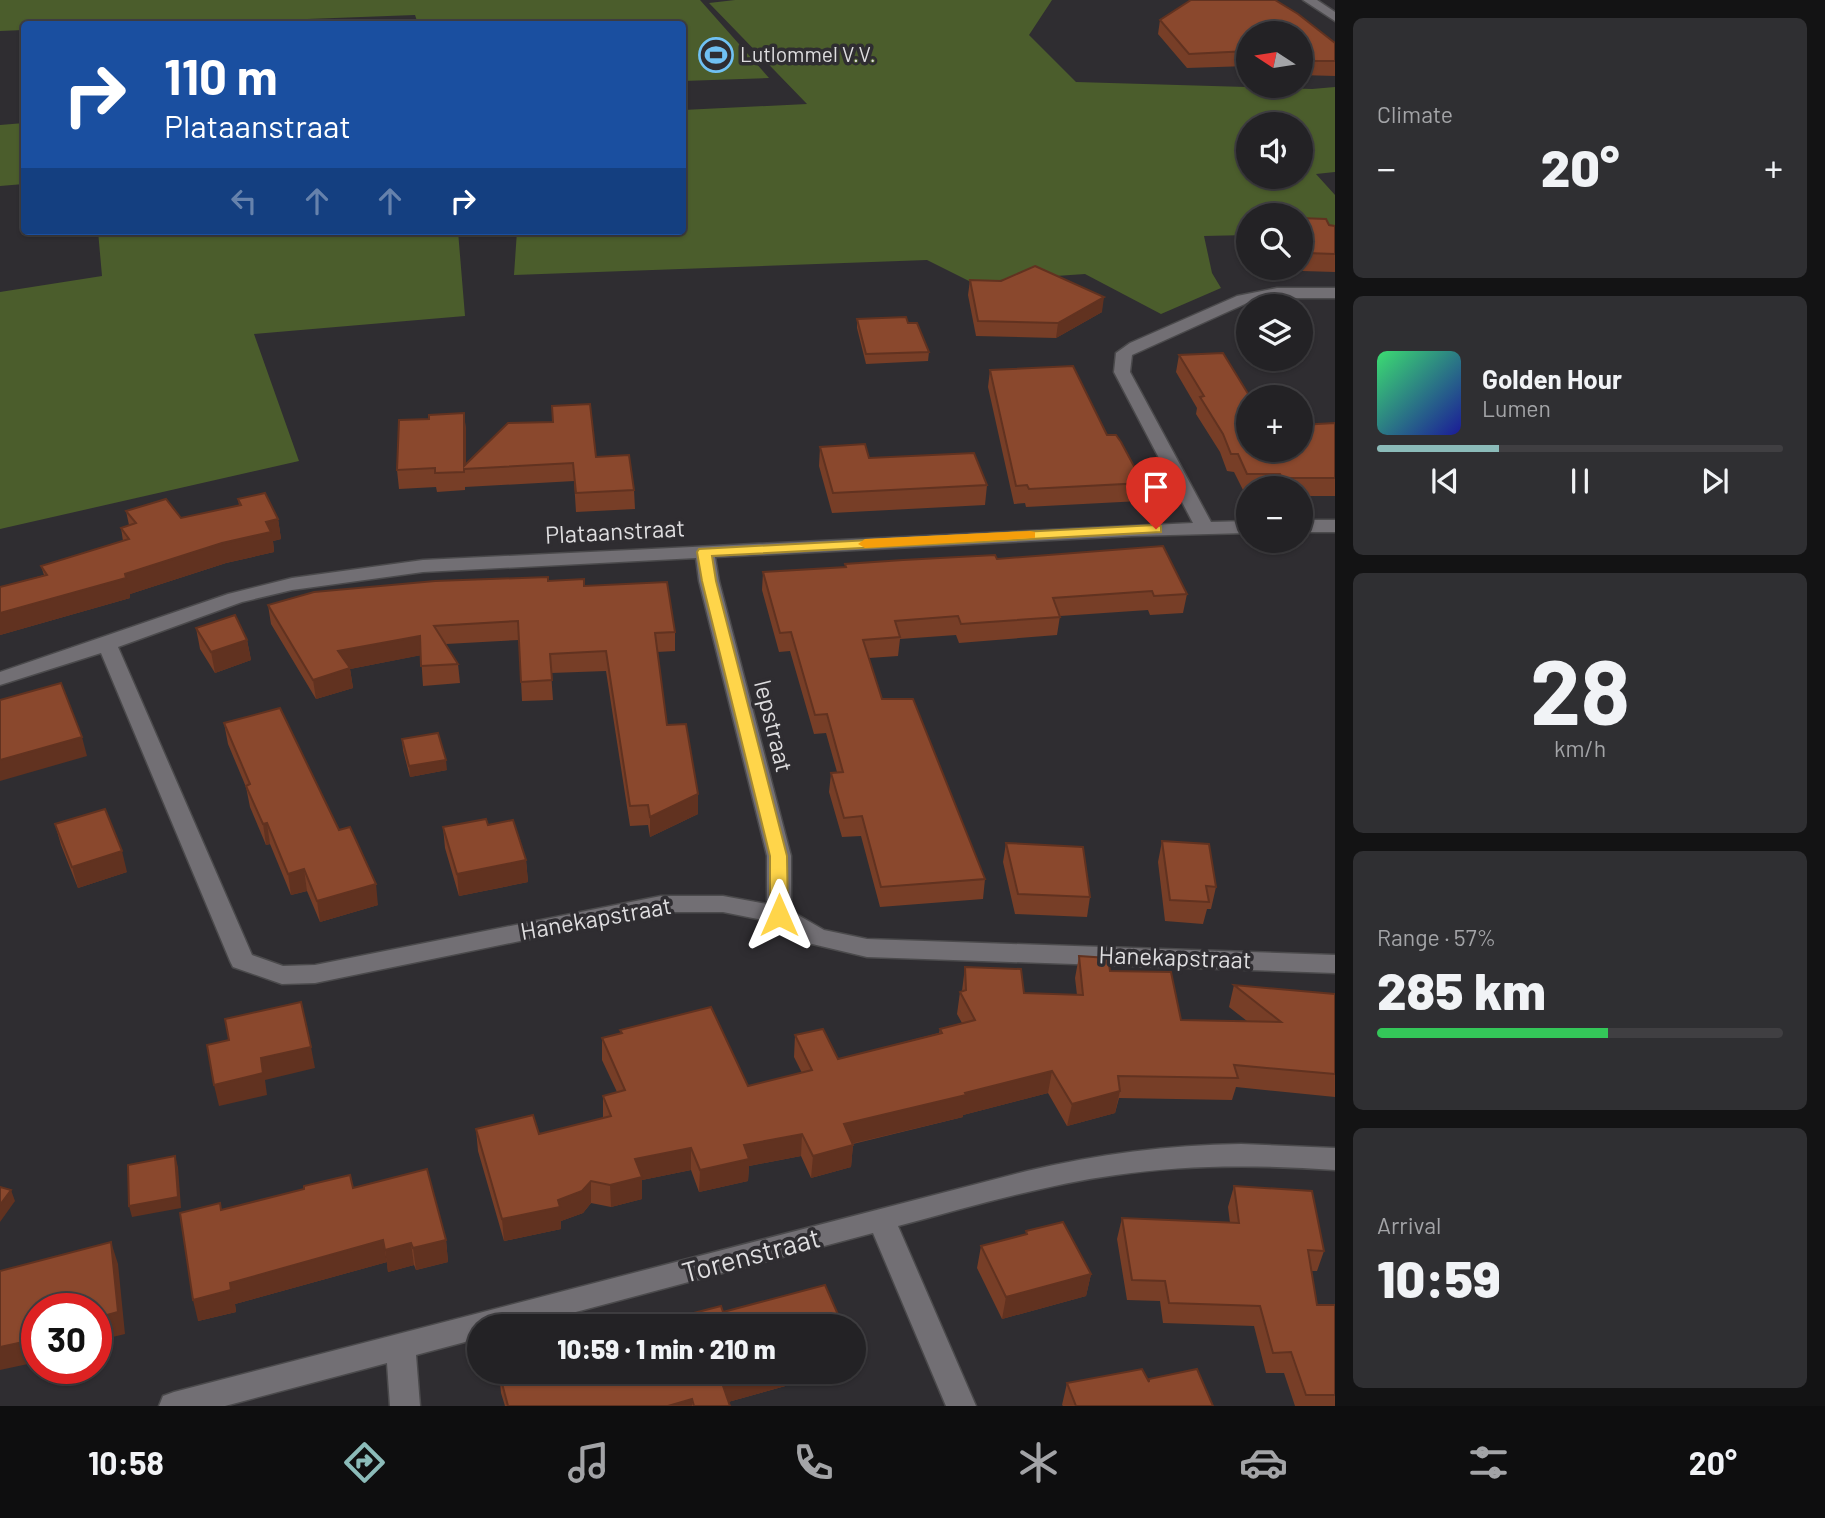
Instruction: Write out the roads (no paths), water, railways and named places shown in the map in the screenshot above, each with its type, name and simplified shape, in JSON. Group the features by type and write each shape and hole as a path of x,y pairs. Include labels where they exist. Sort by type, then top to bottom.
{"street":[{"path":"1309,0 1335,17"},
{"path":"1205,528 1122,372 1125,353 1243,299 1277,293 1335,293"},
{"path":"1313,526 1335,526"},
{"name":"Plataanstraat","path":"0,679 235,598 292,584 423,566 1236,527"},
{"name":"Iepstraat","path":"705,552 709,581 779,856 779,915"},
{"name":"Hanekapstraat","path":"107,644 242,961 282,975 315,974 661,904 723,904 779,915 817,937 867,948 1335,964"},
{"name":"Torenstraat","path":"174,1406 1086,1169 1194,1156 1258,1153 1335,1159"},
{"path":"882,1221 961,1406"},
{"path":"401,1345 405,1406"}],"place":[{"name":"Lutlommel V.V.","path":"716,55"}]}
